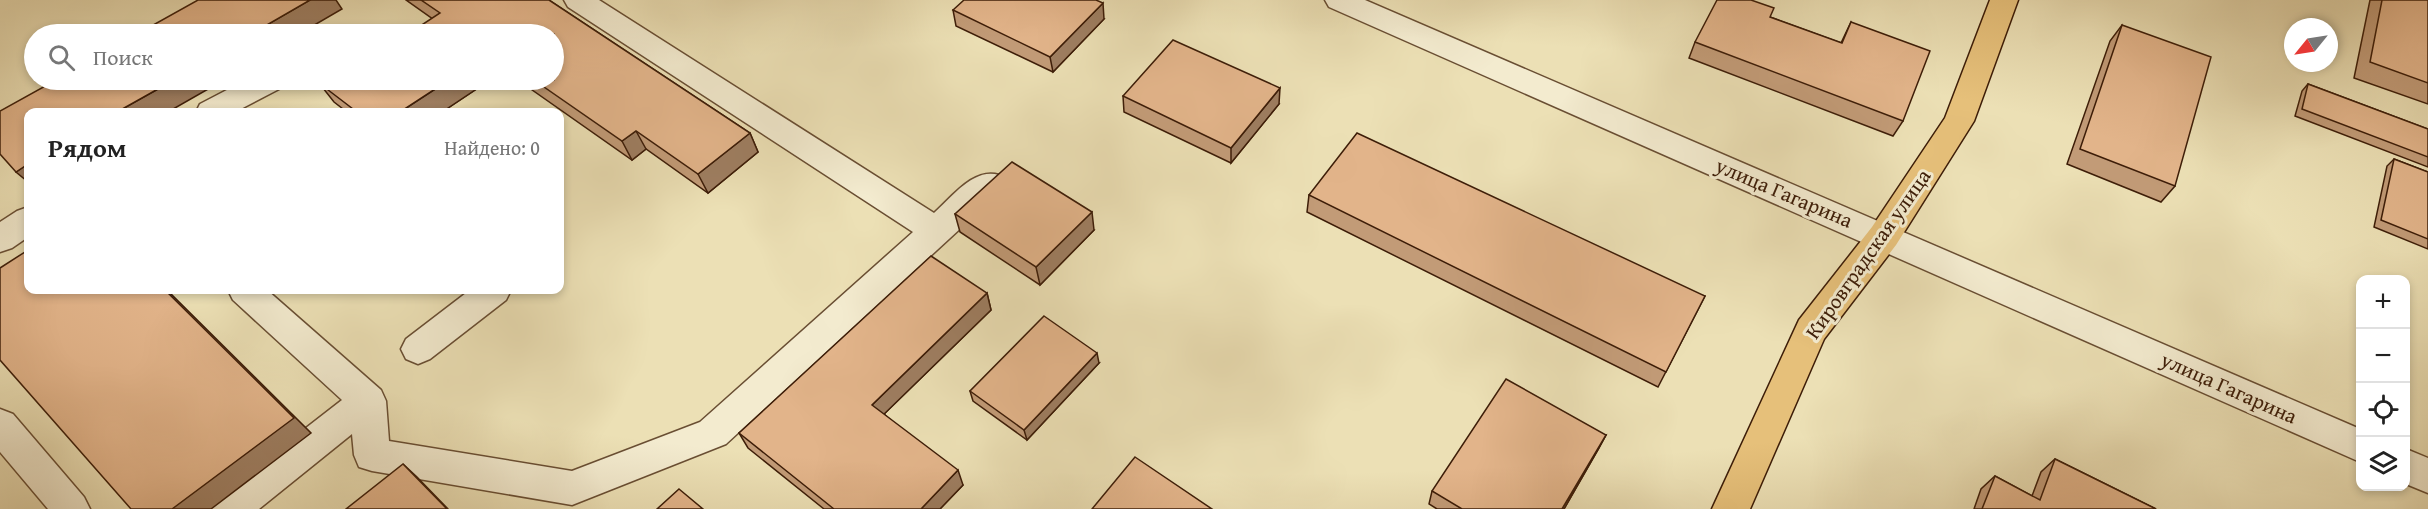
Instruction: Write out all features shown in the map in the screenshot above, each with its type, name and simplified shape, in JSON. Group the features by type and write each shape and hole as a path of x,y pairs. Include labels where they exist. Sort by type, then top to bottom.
{"main road":[{"name":"Кировградская улица","path":"1731,509 1811,330 1884,236 1959,121 2004,0"}],"street":[{"path":"578,0 936,231"},
{"name":"улица Гагарина","path":"1339,0 2356,444"},
{"path":"235,108 253,105 263,90"},
{"path":"249,294 368,401 372,455 579,499 713,433 1002,172"},
{"path":"0,239 24,223"},
{"path":"418,349 489,294"},
{"path":"230,509 368,401"},
{"path":"0,425 71,509"},
{"path":"2410,468 2428,476"}],"building":[{"path":"198,0 310,0 268,24 155,24"},
{"path":"421,0 549,0 750,133 698,174 636,131 622,141 548,90 564,90 564,24 423,24 440,13"},
{"path":"964,0 1096,0 1103,3 1050,57 953,10"},
{"path":"1717,0 1751,0 1774,8 1770,17 1842,43 1851,22 1930,51 1903,121 1695,42"},
{"path":"2382,0 2428,0 2428,83 2370,62"},
{"path":"2122,25 2211,57 2175,186 2080,149"},
{"path":"1173,40 1280,88 1231,148 1123,96"},
{"path":"2308,84 2428,129 2428,157 2302,109"},
{"path":"38,90 156,90 124,108 24,108 24,167 16,172 0,154 0,111"},
{"path":"328,90 434,90 406,108 352,108"},
{"path":"1357,133 1705,296 1666,372 1309,195"},
{"path":"2394,159 2428,172 2428,239 2381,220"},
{"path":"1012,162 1092,212 1036,267 955,214"},
{"path":"24,253 24,294 169,294 294,418 172,509 131,509 0,360 0,268"},
{"path":"931,256 987,293 872,405 958,470 921,509 834,509 739,433"},
{"path":"1044,316 1097,353 1024,430 970,391"},
{"path":"1506,379 1606,435 1562,509 1462,509 1432,491"},
{"path":"1135,457 1212,509 1092,509"},
{"path":"2055,459 2156,509 1982,509 1995,476 2040,500"},
{"path":"403,464 447,509 346,509"},
{"path":"679,489 703,509 657,509"}]}
